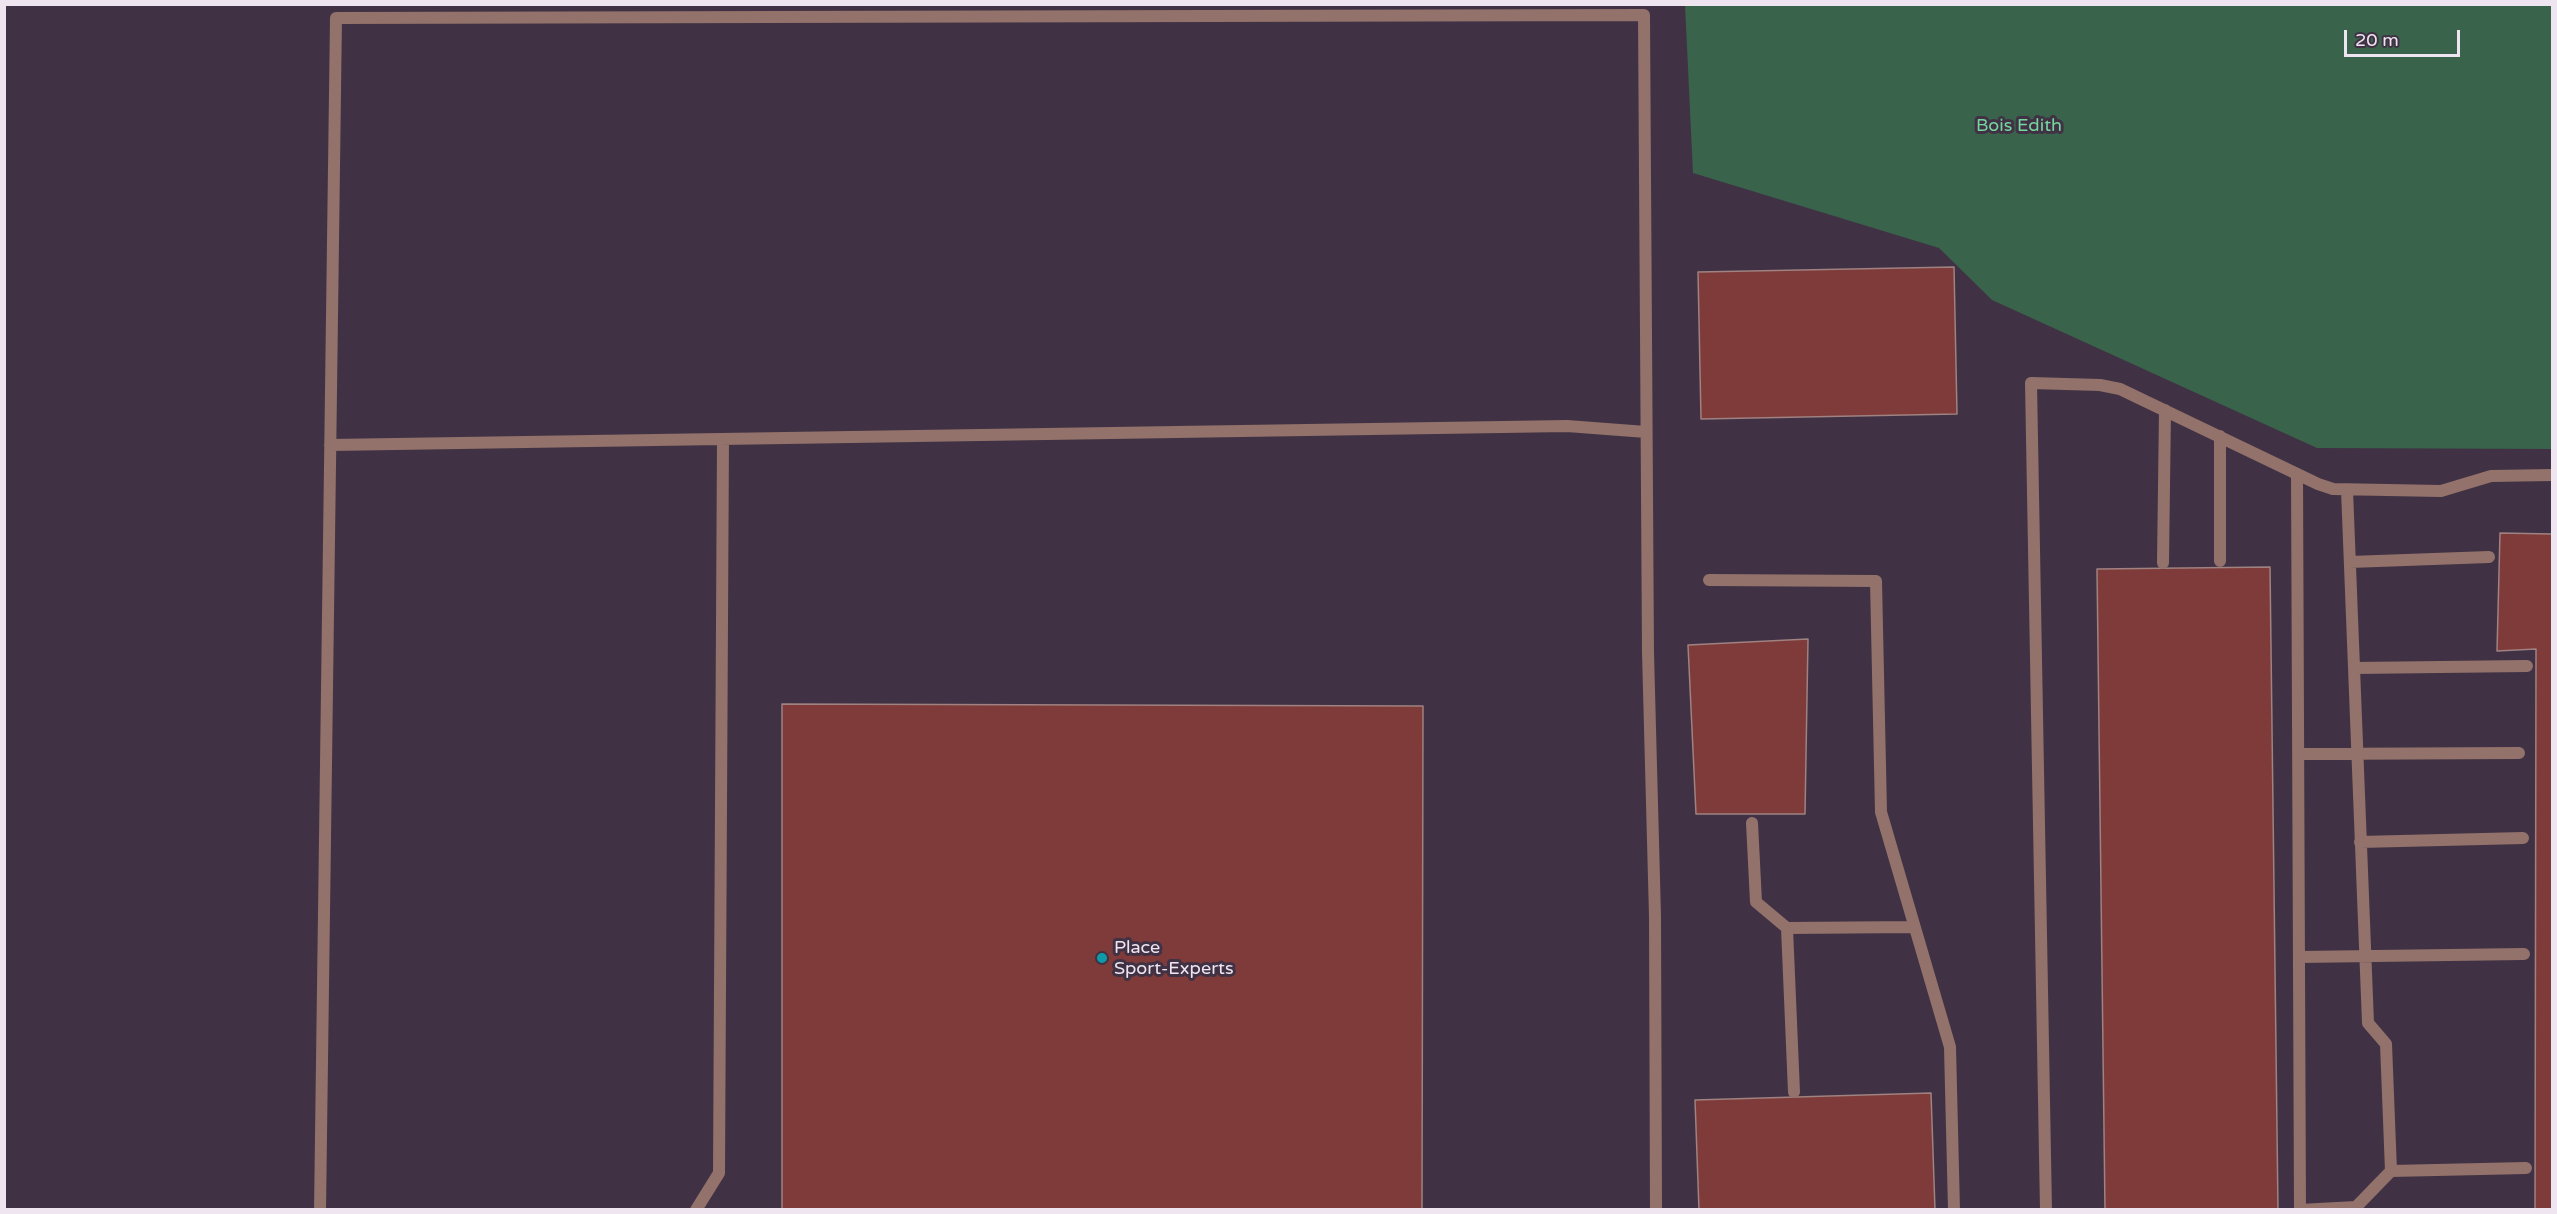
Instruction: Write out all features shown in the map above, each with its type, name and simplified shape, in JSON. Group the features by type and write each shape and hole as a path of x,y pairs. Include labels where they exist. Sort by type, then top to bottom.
{"lane":[{"path":"320,1209 336,18 1644,15 1648,653 1655,916 1656,1209"},
{"path":"2046,1209 2031,382 2100,385 2120,389 2326,487 2347,490 2441,491 2491,476 2553,475"},
{"path":"2163,563 2165,410"},
{"path":"330,445 1567,426 1646,432"},
{"path":"2220,436 2220,561"},
{"path":"696,1209 719,1173 723,439"},
{"path":"2297,474 2300,1209 2356,1208 2391,1171 2526,1168"},
{"path":"2347,490 2368,1023 2386,1044 2391,1171"},
{"path":"2350,562 2489,557"},
{"path":"1709,580 1876,581 1881,812 1950,1047 1954,1209"},
{"path":"2354,668 2527,666"},
{"path":"2299,754 2519,753"},
{"path":"1752,823 1756,902 1787,928 1914,927"},
{"path":"2360,842 2523,838"},
{"path":"1787,928 1794,1092"},
{"path":"2300,957 2524,954"}],"green space":[{"name":"Bois Edith","path":"1685,5 2552,5 2552,449 2317,448 1992,300 1939,248 1693,173"}],"building":[{"path":"1954,267 1957,414 1701,419 1698,272"},
{"path":"2500,533 2552,534 2552,1210 2535,1210 2536,649 2497,651"},
{"path":"2270,567 2278,1210 2105,1210 2097,569"},
{"path":"1808,639 1805,814 1696,814 1688,645"},
{"name":"Place Sport-Experts","path":"782,704 1423,706 1422,1210 782,1210"},
{"path":"1931,1093 1935,1210 1699,1210 1695,1100"}],"place":[{"name":"Place Sport-Experts","path":"1102,958"}]}
